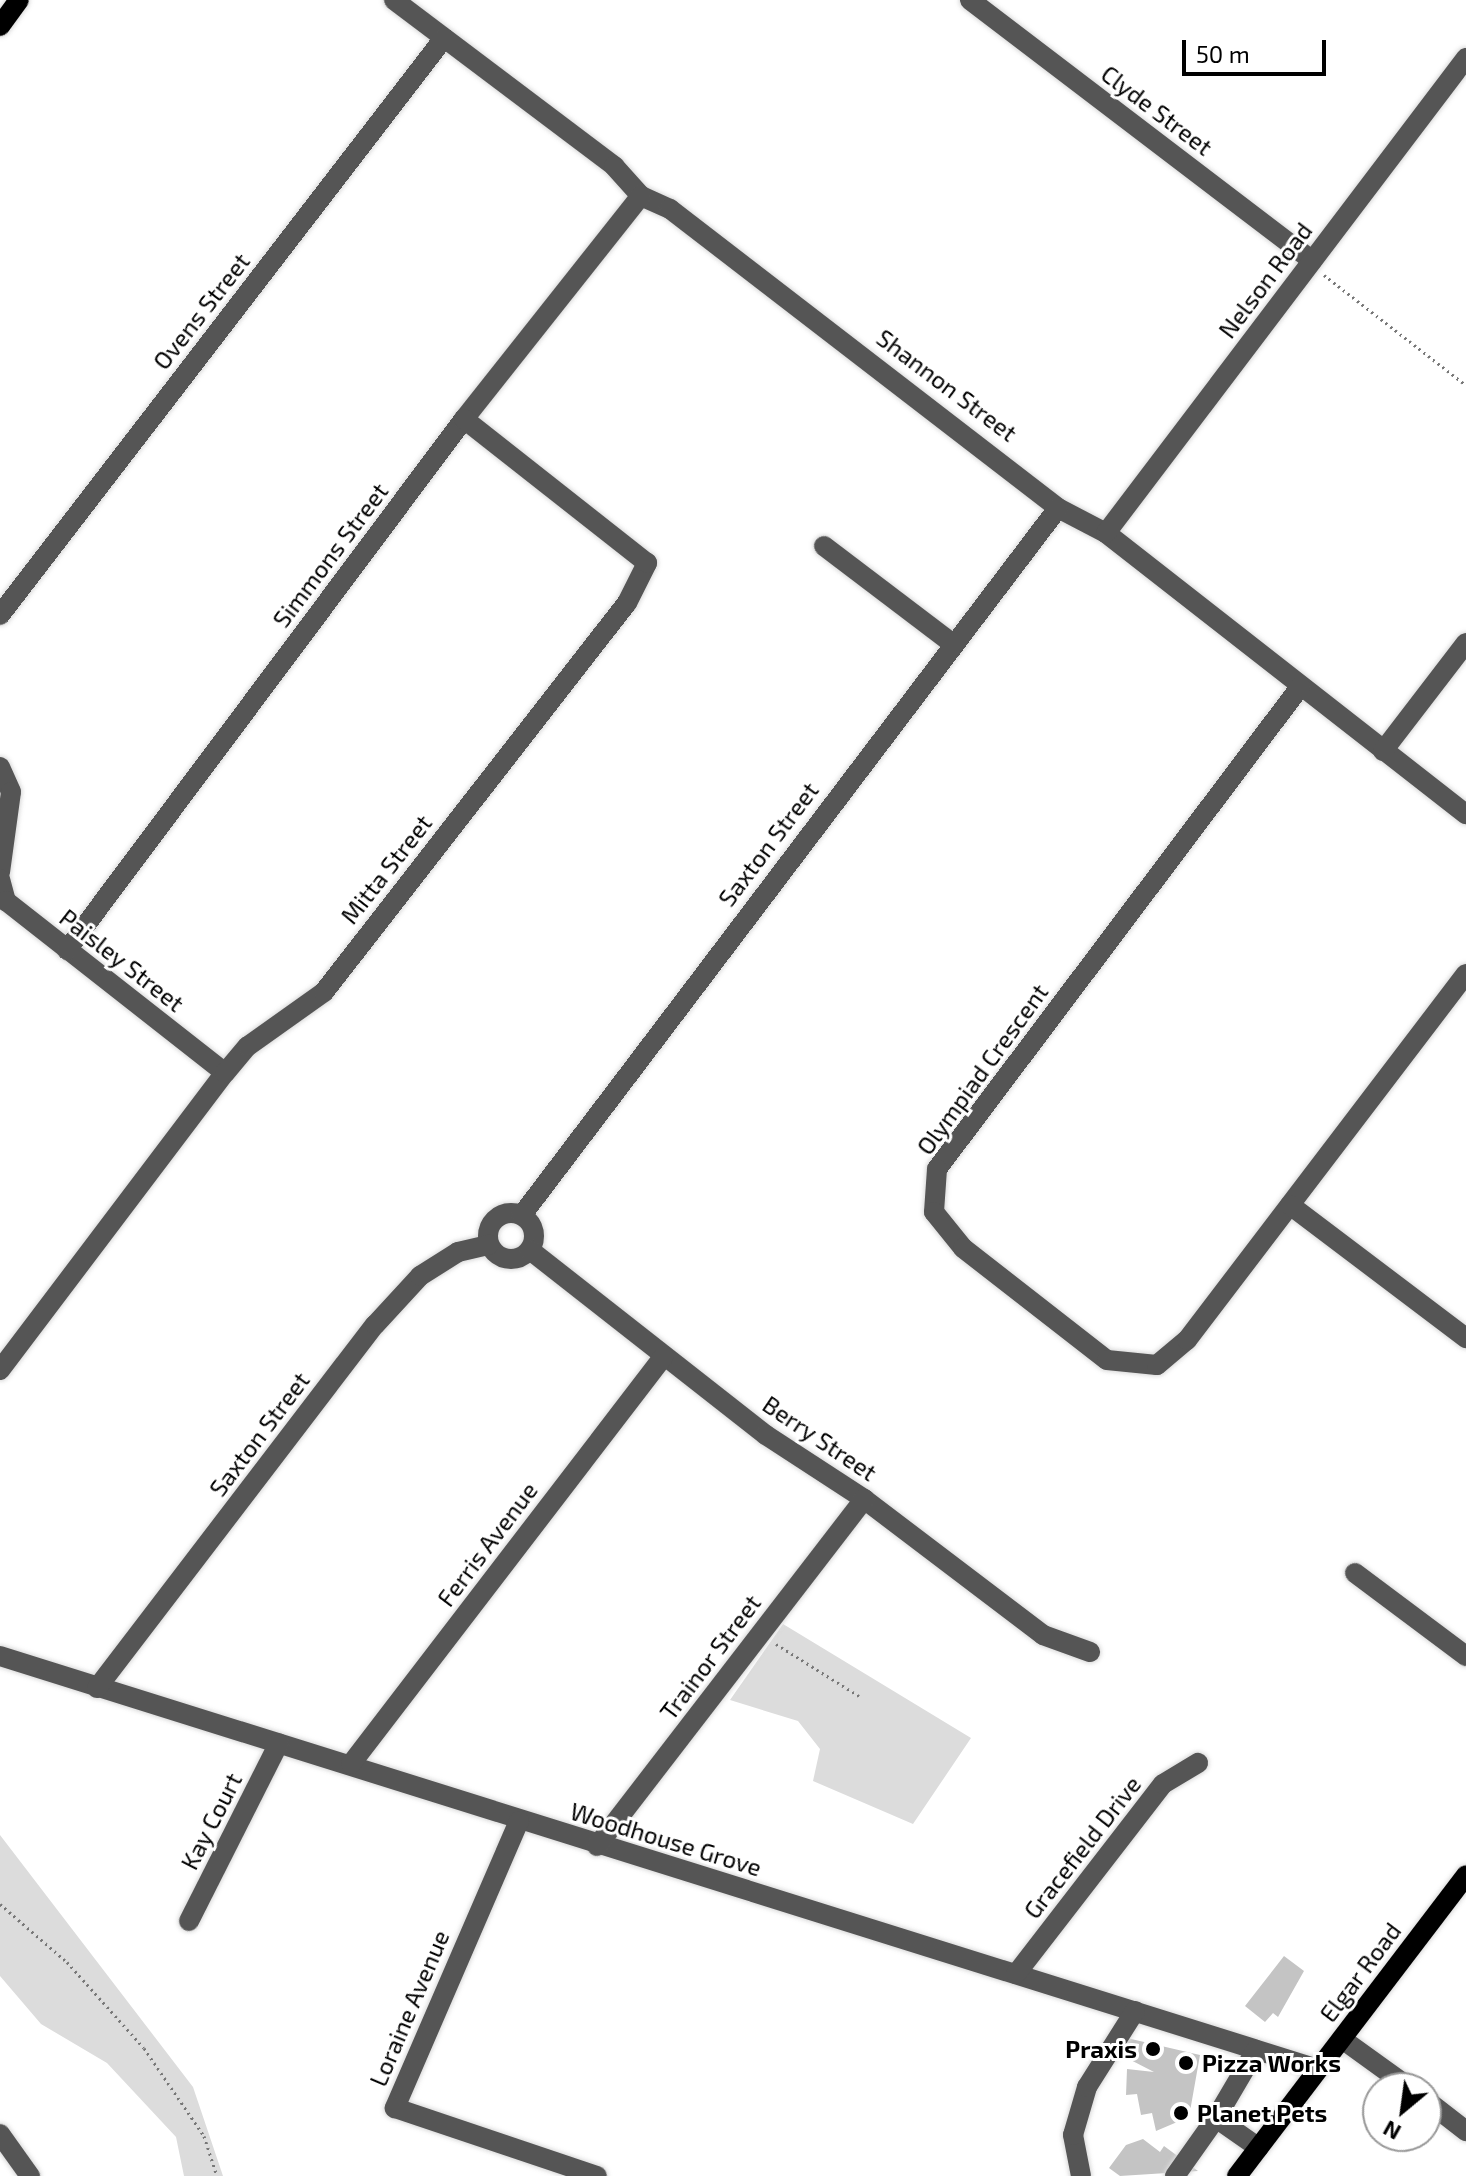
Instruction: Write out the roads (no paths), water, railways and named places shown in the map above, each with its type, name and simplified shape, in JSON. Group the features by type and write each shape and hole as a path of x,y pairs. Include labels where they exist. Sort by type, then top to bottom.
{"main road":[{"path":"0,26 19,0"},
{"name":"Elgar Road","path":"1237,2176 1466,1875"}],"street":[{"name":"Shannon Street","path":"394,0 614,166 641,196 670,209 1058,508 1106,533 1466,814"},
{"name":"Clyde Street","path":"970,0 1312,261"},
{"name":"Ovens Street","path":"0,615 444,38"},
{"name":"Nelson Road","path":"1106,533 1466,58"},
{"path":"1448,81 1466,94"},
{"name":"Simmons Street","path":"67,950 464,419 641,196"},
{"name":"Mitta Street","path":"0,1370 248,1046 324,992 627,603 647,563 464,419"},
{"name":"Saxton Street","path":"522,1215 1058,508"},
{"path":"824,546 953,644"},
{"path":"1383,751 1466,643"},
{"name":"Olympiad Crescent","path":"1300,687 937,1169 934,1212 963,1248 1107,1360 1157,1365 1187,1340 1466,974"},
{"path":"0,767 11,792 0,872"},
{"name":"Paisley Street","path":"0,879 3,901 225,1073"},
{"path":"1290,1205 1466,1338"},
{"path":"522,1215 534,1232 530,1250 505,1259 489,1245 492,1221 522,1215"},
{"name":"Saxton Street","path":"97,1688 375,1325 420,1276 458,1252 489,1245"},
{"name":"Berry Street","path":"530,1250 664,1356 864,1499 1043,1635 1090,1652"},
{"name":"Ferris Avenue","path":"351,1764 664,1356"},
{"name":"Trainor Street","path":"597,1846 864,1499"},
{"path":"1355,1573 1466,1656"},
{"name":"Woodhouse Grove","path":"0,1656 351,1764 597,1846 1318,2069"},
{"name":"Kay Court","path":"189,1921 279,1743"},
{"name":"Gracefield Drive","path":"1016,1974 1163,1784 1198,1763"},
{"name":"Loraine Avenue","path":"519,1821 395,2108 597,2176"},
{"path":"1081,2176 1073,2135 1087,2087 1135,2011"},
{"path":"1342,2039 1388,2072"},
{"path":"1175,2176 1216,2118 1256,2050"},
{"path":"1442,2112 1466,2131"},
{"path":"1216,2118 1259,2148"},
{"path":"0,2134 30,2176"}],"place":[{"name":"Praxis","path":"1153,2049"},
{"name":"Pizza Works","path":"1186,2063"},
{"name":"Planet Pets","path":"1181,2113"}]}
